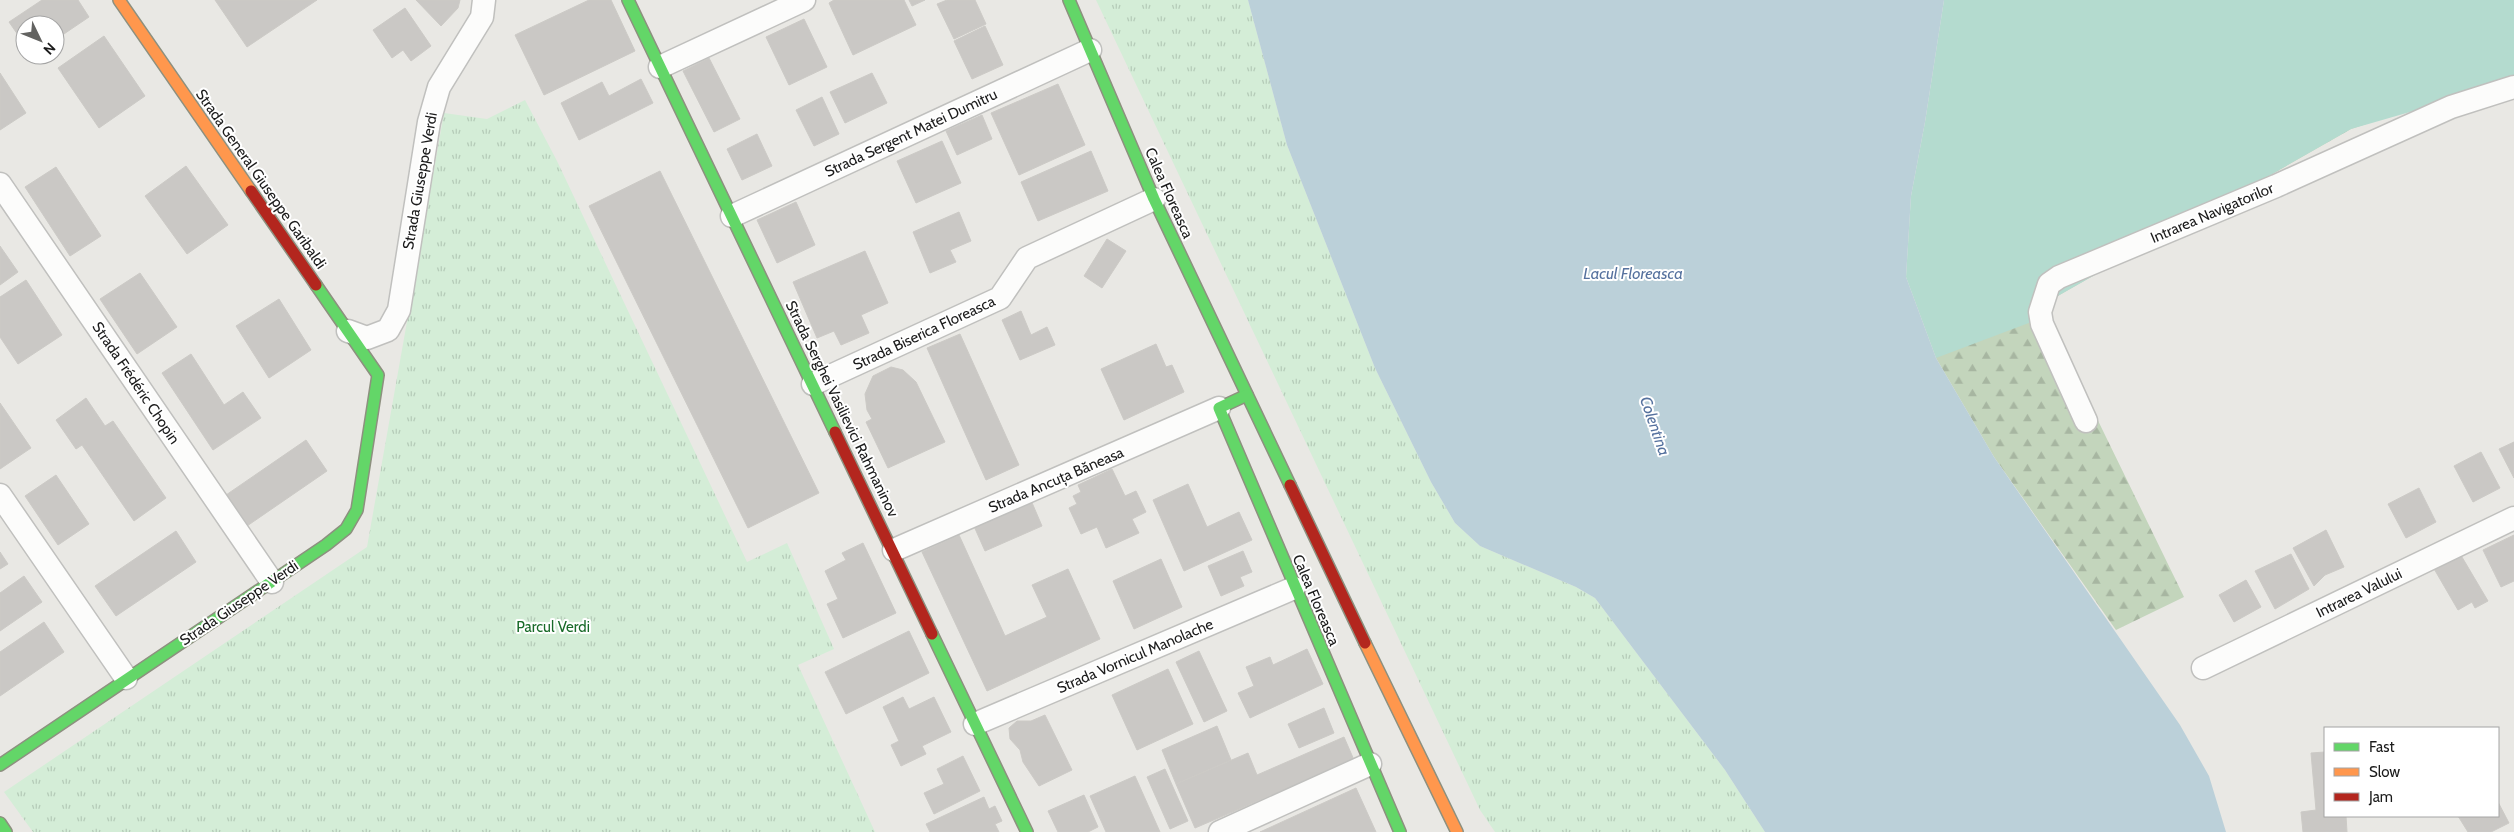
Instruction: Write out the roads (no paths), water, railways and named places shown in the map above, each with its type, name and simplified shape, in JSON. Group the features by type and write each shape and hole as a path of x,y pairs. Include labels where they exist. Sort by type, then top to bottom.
{"street":[{"name":"Strada General Giuseppe Garibaldi","path":"119,0 378,375"},
{"name":"Strada Giuseppe Verdi","path":"348,331 367,338 388,330 399,310 429,122 439,87 482,17 484,0"},
{"name":"Strada Serghei Vasilievici Rahmaninov","path":"628,0 894,550 1027,832"},
{"path":"660,67 804,0"},
{"name":"Calea Floreasca","path":"1069,0 1154,199 1247,395 1247,414 1457,832"},
{"name":"Strada Sergent Matei Dumitru","path":"732,216 1090,50"},
{"name":"Intrarea Navigatorilor","path":"2086,422 2042,324 2040,312 2049,284 2059,277 2276,186 2451,107 2514,87"},
{"name":"Strada Frédéric Chopin","path":"0,184 272,582"},
{"name":"Strada Biserica Floreasca","path":"813,384 1000,298 1027,258 1154,199"},
{"name":"Strada Giuseppe Verdi","path":"0,765 126,678 326,545 352,521 357,510 378,375"},
{"path":"1219,408 1247,395"},
{"name":"Calea Floreasca","path":"1219,408 1294,588 1400,832"},
{"name":"Strada Ancuța Băneasa","path":"894,550 1219,408"},
{"path":"1229,433 1247,414"},
{"path":"0,495 126,678"},
{"name":"Intrarea Valului","path":"2203,668 2514,518"},
{"name":"Strada Vornicul Manolache","path":"975,724 1294,588"},
{"path":"1220,832 1370,764"},
{"path":"0,823 6,832"}],"water":[{"name":"Lacul Floreasca","path":"1248,0 1944,0 1925,122 1911,196 1906,277 1936,358 1994,457 2180,725 2209,776 2226,832 1765,832 1725,770 1595,598 1576,587 1480,546 1455,523 1431,482 1375,368 1287,145"}],"water label":[{"name":"Colentina","path":"1655,426"}],"park label":[{"name":"Parcul Verdi","path":"553,627"}]}
